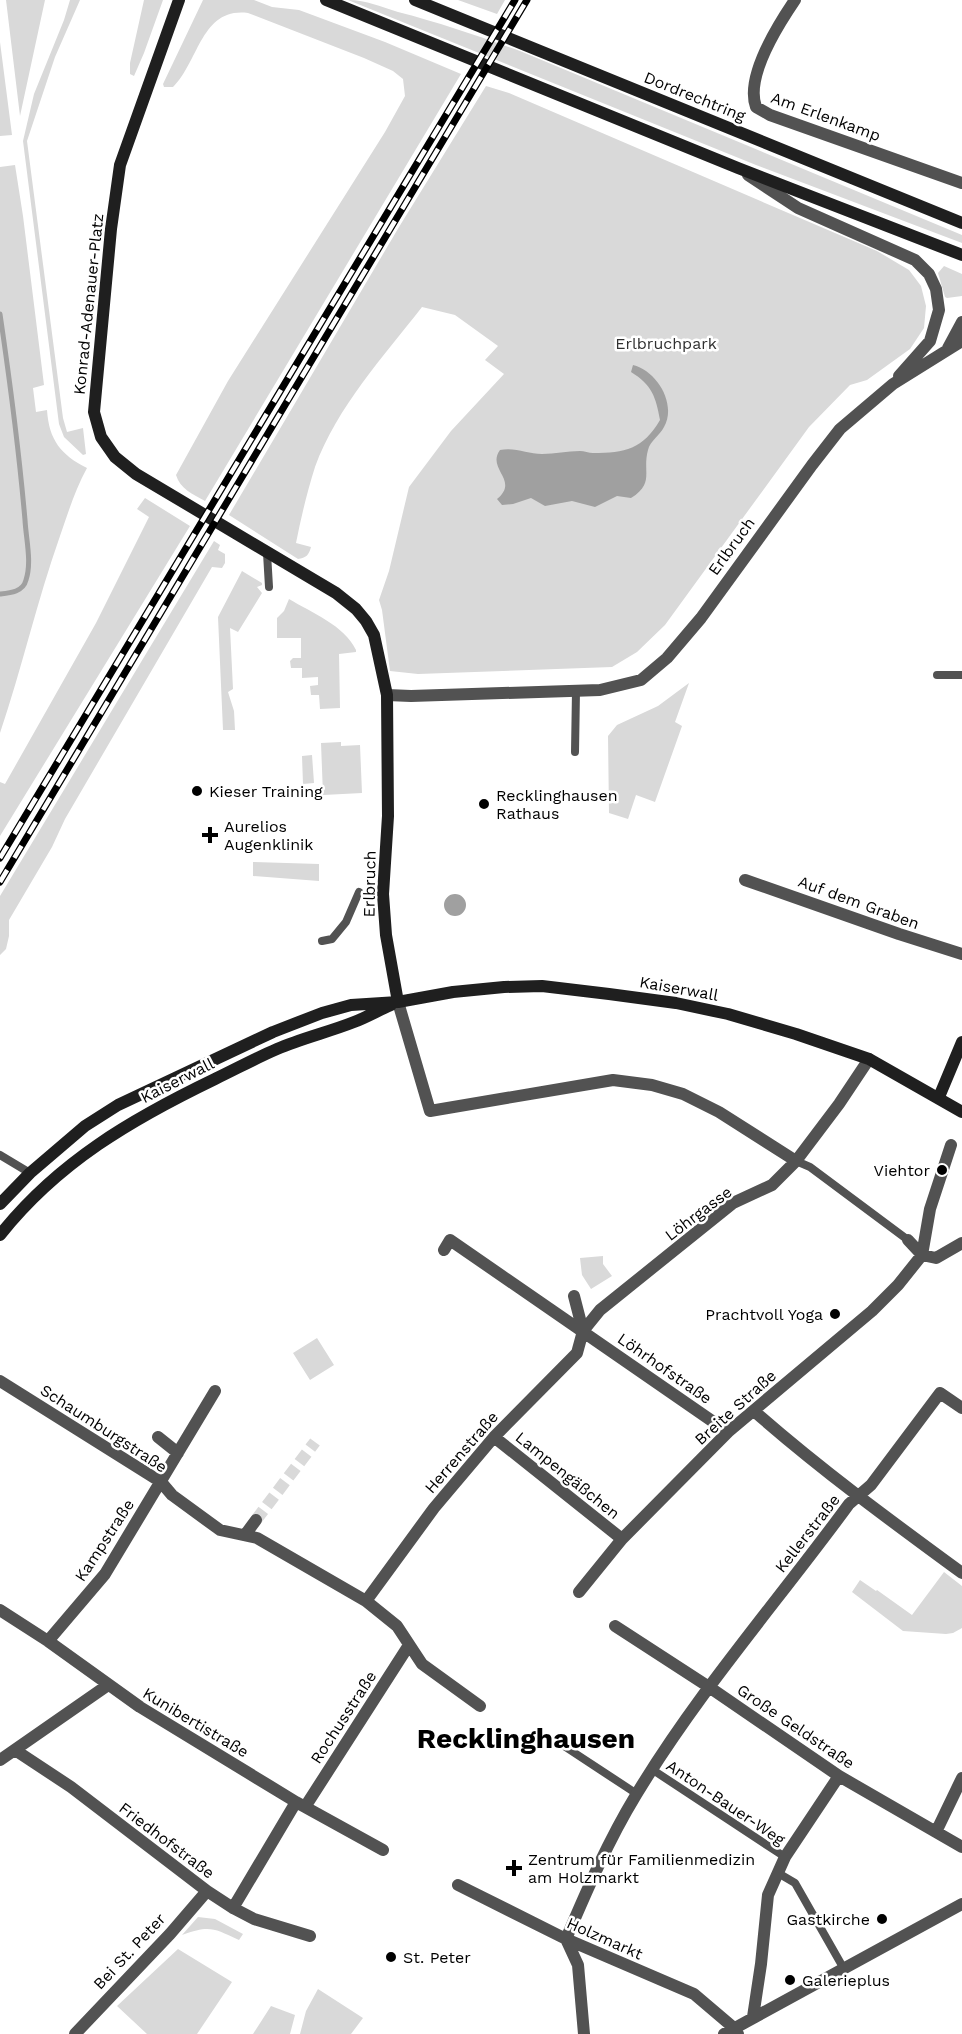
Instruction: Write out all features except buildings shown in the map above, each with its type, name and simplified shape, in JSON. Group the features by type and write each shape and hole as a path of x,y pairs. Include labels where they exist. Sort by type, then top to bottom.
{"main road":[{"name":"Konrad-Adenauer-Platz","path":"179,0 120,165 94,412 101,437 115,457 149,482 249,542"},
{"path":"326,0 738,168 962,255"},
{"name":"Dordrechtring","path":"416,0 962,223"},
{"name":"Erlbruch","path":"249,542 336,593 361,615 375,635 387,695 388,816 383,894 386,935 398,1002"},
{"name":"Kaiserwall","path":"0,1204 30,1173 85,1126 118,1105 273,1032 322,1013 351,1005 398,1002 453,992 504,987 542,986 609,994 676,1003 728,1014 868,1059 962,1112"},
{"name":"Kaiserwall","path":"0,1235 19,1211 64,1168 94,1145 136,1120 278,1048 355,1022 398,1002"},
{"path":"939,1097 962,1042"}],"street":[{"name":"Am Erlenkamp","path":"795,0 774,30 756,78 752,98 756,107 770,115 962,183"},
{"name":"Erlbruch","path":"387,695 600,690 641,680 667,658 701,618 840,429 893,384 930,341 939,310 936,289 929,274 915,261 798,208 738,168"},
{"path":"946,352 962,322"},
{"name":"Erlbruch","path":"893,384 962,341"},
{"name":"Auf dem Graben","path":"745,880 962,954"},
{"path":"398,1002 430,1111 613,1080 652,1085 683,1094 719,1112 796,1161"},
{"name":"Löhrgasse","path":"583,1331 600,1310 733,1203 772,1185 796,1161 839,1104 868,1059"},
{"name":"Breite Straße","path":"579,1592 622,1539 729,1432 872,1311 898,1285 922,1256 930,1209 951,1146"},
{"path":"908,1240 922,1256 936,1258 962,1243"},
{"name":"Löhrhofstraße","path":"447,1245 583,1331 729,1432"},
{"path":"574,1296 583,1331"},
{"name":"Herrenstraße","path":"366,1601 434,1508 494,1437 577,1353 583,1331"},
{"name":"Schaumburgstraße","path":"0,1381 160,1482 171,1495 220,1530 257,1538 366,1601 397,1626 422,1664 480,1706"},
{"name":"Kampstraße","path":"48,1641 105,1574 215,1391"},
{"name":"Kellerstraße","path":"566,1939 606,1848 637,1794 709,1687 802,1572 849,1504 871,1485 940,1394 962,1408"},
{"path":"754,1411 793,1446 962,1574"},
{"path":"158,1437 178,1454"},
{"name":"Lampengäßchen","path":"494,1437 622,1539"},
{"path":"244,1535 256,1520"},
{"name":"Kunibertistraße","path":"0,1610 48,1641 140,1707 301,1804 383,1850"},
{"name":"Große Geldstraße","path":"615,1626 839,1776 962,1847"},
{"name":"Rochusstraße","path":"233,1908 409,1645"},
{"path":"0,1760 108,1685"},
{"name":"Friedhofstraße","path":"15,1750 71,1787 207,1891 233,1908 254,1919 310,1936"},
{"path":"753,2018 768,1895 785,1857 839,1776"},
{"path":"936,1833 962,1778"},
{"name":"Holzmarkt","path":"458,1885 566,1939 694,1994 732,2032"},
{"name":"Bei St. Peter","path":"75,2034 170,1934 207,1891"},
{"path":"732,2032 753,2018 962,1904"},
{"path":"566,1939 578,1965 584,2034"}],"lane":[{"path":"267,553 269,587"},
{"path":"937,675 962,675"},
{"path":"575,753 576,691"},
{"path":"321,941 332,939 346,922 359,892"},
{"path":"0,1155 30,1173"},
{"path":"796,1161 810,1167 908,1240"},
{"path":"564,1746 637,1794"},
{"name":"Anton-Bauer-Weg","path":"653,1770 785,1857"},
{"path":"778,1873 795,1883 844,1969"}],"green space":[{"path":"6,0 45,0 20,116"},
{"path":"70,0 80,0 55,57 27,141 63,418 67,432 83,428 86,454 83,455 64,437 59,424 23,141 34,94"},
{"path":"144,0 163,0 134,76 130,74 130,63"},
{"path":"203,0 254,0 272,7 299,10 385,42 461,74 205,501 184,488 176,475 228,381 385,132 405,96 403,79 393,71 248,13 232,13 210,27 182,76 173,87 164,87 163,84"},
{"path":"348,0 374,4 520,51 962,235 962,243 756,165"},
{"path":"458,0 505,0 497,14"},
{"path":"0,42 12,135 0,136"},
{"name":"Erlbruchpark","path":"486,86 509,93 877,251 909,270 921,286 926,306 924,328 910,349 867,380 850,385 809,427 665,625 637,652 612,667 418,674 390,671 379,600 389,571 409,487 451,431 504,374 485,360 498,346 455,315 422,307 348,403 324,445 307,495 296,543 311,547 307,556 298,559 229,515 399,227"},
{"path":"15,165 44,385 33,388 36,412 47,410 50,430 58,445 70,458 87,468 72,502 52,560 0,733 0,167"},
{"path":"944,266 962,274 962,296 945,297 938,273"},
{"path":"145,498 190,526 0,836 0,782 5,784 96,623 149,517 137,509"},
{"path":"214,541 220,545 218,550 225,554 225,563 222,568 212,567 65,819 52,847 9,920 6,949 0,955 0,896"},
{"path":"242,571 262,583 257,587 262,593 238,632 230,628 233,689 228,692 234,711 235,730 223,730 218,617"},
{"path":"289,599 344,633 356,650 356,652 339,654 340,708 320,709 319,695 311,695 310,686 318,685 318,677 302,678 302,668 291,668 290,661 293,658 301,658 301,638 277,638 277,618 284,611"},
{"path":"689,683 675,722 682,726 655,802 636,795 628,819 609,813 608,736 617,725 658,706"},
{"path":"341,742 341,746 360,745 362,793 323,795 321,743"},
{"path":"312,755 314,783 303,784 302,756"},
{"path":"253,862 319,864 319,881 253,876"},
{"path":"603,1256 603,1264 612,1276 591,1289 582,1275 580,1258"},
{"path":"317,1338 334,1365 310,1380 293,1353"},
{"path":"944,1572 962,1586 962,1628 953,1633 903,1631 852,1592 860,1580 912,1615"},
{"path":"198,1917 215,1919 243,1934 239,1940 211,1929 182,1935"},
{"path":"178,1949 232,1982 197,2034 147,2034 117,2006"},
{"path":"318,1989 363,2018 351,2034 300,2034 306,2011"},
{"path":"271,2006 295,2015 290,2034 253,2034"}],"shaded area":[{"path":"633,365 642,368 657,381 668,408 664,427 649,447 645,482 638,493 631,498 617,496 595,507 572,501 545,506 531,498 502,505 497,499 505,486 497,463 500,450 511,449 542,454 575,451 615,452 640,443 654,430 660,420 655,398 644,382 631,372"},
{"path":"455,894 463,897 466,905 463,913 455,916 447,913 444,905 447,897"}],"waterway":[{"path":"0,314 11,391 29,558 28,573 22,587 16,591 0,594"}],"tunnel":[{"path":"256,1520 315,1442"}],"railway":[{"path":"0,858 515,0"},
{"path":"0,882 527,0"}],"place":[{"name":"Kieser Training","path":"197,791"},
{"name":"Recklinghausen Rathaus","path":"484,804"},
{"name":"Aurelios Augenklinik","path":"210,835"},
{"name":"Viehtor","path":"942,1170"},
{"name":"Prachtvoll Yoga","path":"835,1314"},
{"name":"Zentrum für Familienmedizin am Holzmarkt","path":"514,1868"},
{"name":"Gastkirche","path":"882,1919"},
{"name":"St. Peter","path":"391,1957"},
{"name":"Galerieplus","path":"790,1980"}],"district":[{"name":"Recklinghausen","path":"526,1738"}]}
